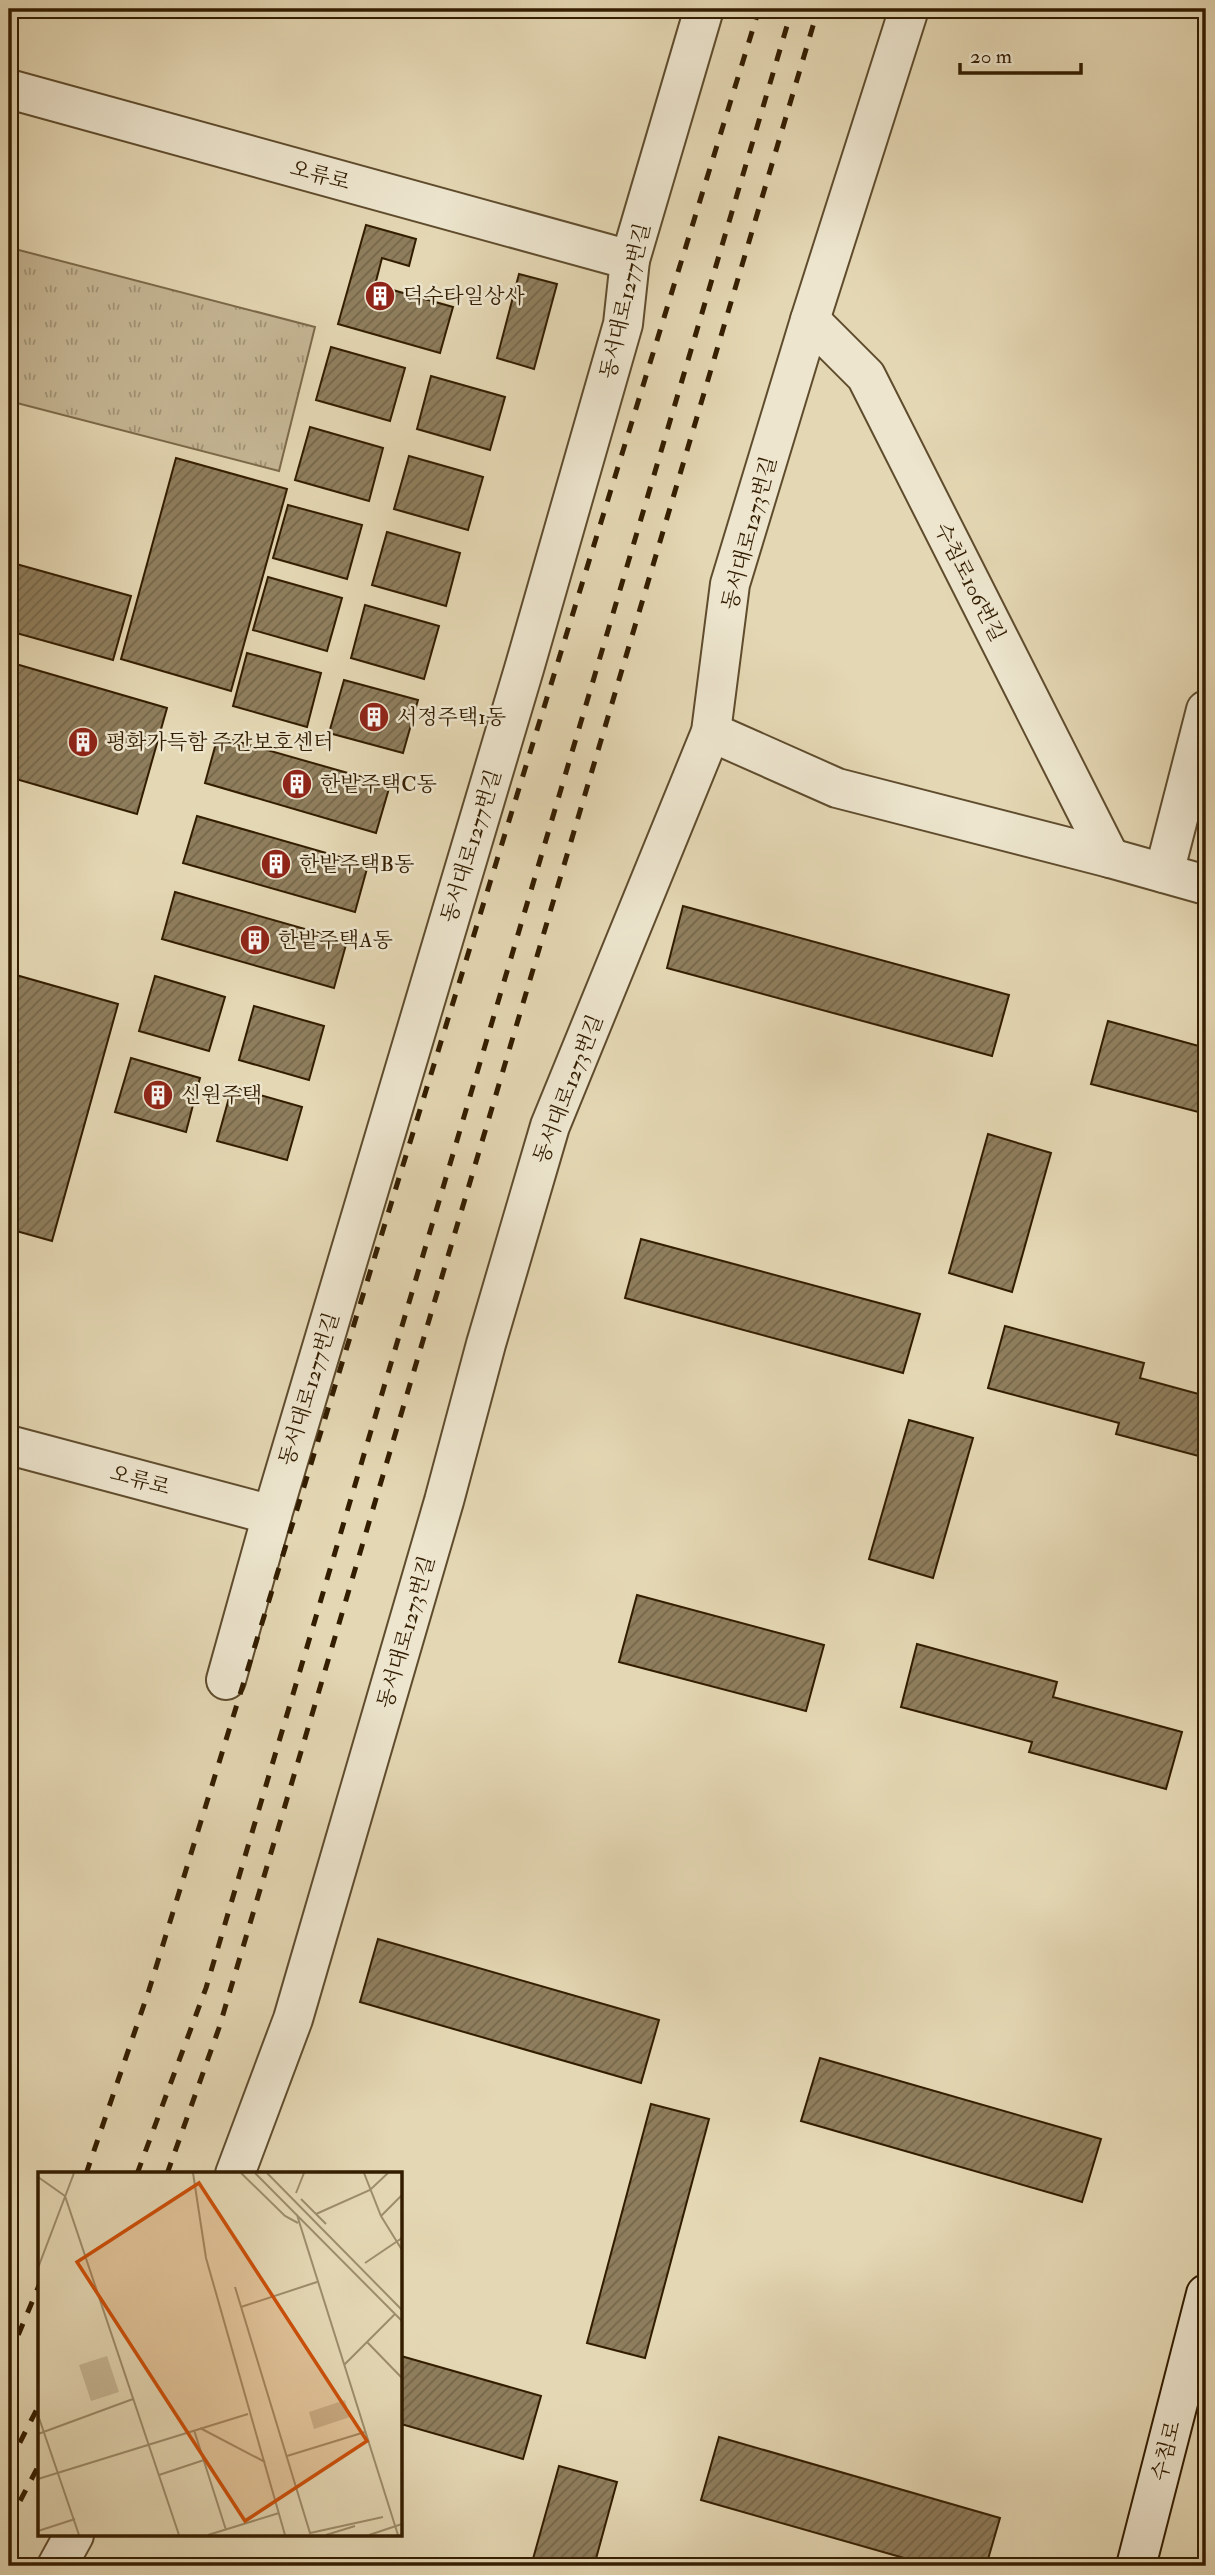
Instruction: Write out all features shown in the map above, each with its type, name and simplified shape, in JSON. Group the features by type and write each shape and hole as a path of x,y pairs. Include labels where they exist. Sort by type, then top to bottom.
{"street":[{"name":"동서대로1277번길","path":"226,1681 272,1515 624,324 631,260 704,9"},
{"name":"동서대로1273번길","path":"236,2172 293,2019 550,1126 710,732 730,584 909,9"},
{"name":"오류로","path":"9,89 631,260"},
{"name":"수침로106번길","path":"810,320 866,376 1110,858"},
{"path":"1164,873 1206,710"},
{"path":"710,732 837,788 1206,885"},
{"name":"오류로","path":"9,1445 272,1515"},
{"name":"수침로","path":"1136,2566 1206,2294"},
{"path":"57,2566 73,2536"}],"green space":[{"path":"11,248 315,327 279,471 9,401"}],"building":[{"name":"덕수타일상사","path":"366,225 416,239 409,266 382,258 375,285 453,307 440,353 338,324"},
{"path":"519,274 557,284 534,369 497,358"},
{"path":"331,347 405,368 390,421 316,400"},
{"path":"431,376 505,397 490,450 417,429"},
{"path":"310,427 383,448 369,501 295,480"},
{"path":"409,456 483,477 468,530 394,509"},
{"path":"176,458 287,489 231,691 121,659"},
{"path":"288,505 362,525 347,579 273,558"},
{"path":"387,532 460,553 446,606 372,585"},
{"path":"9,562 131,596 113,660 9,631"},
{"path":"268,577 342,598 327,651 253,630"},
{"path":"365,605 439,626 424,679 351,658"},
{"path":"247,653 321,673 307,727 233,706"},
{"name":"평화가득함 주간보호센터","path":"9,662 167,708 137,814 9,777"},
{"name":"서정주택1동","path":"344,680 418,700 403,753 329,733"},
{"name":"한밭주택C동","path":"218,736 390,785 376,833 205,783"},
{"name":"한밭주택B동","path":"197,816 368,865 355,912 183,863"},
{"name":"한밭주택A동","path":"175,892 347,941 334,988 162,939"},
{"path":"683,906 1009,995 992,1056 667,968"},
{"path":"9,973 118,1004 52,1241 9,1229"},
{"path":"155,976 225,997 209,1051 139,1031"},
{"path":"254,1006 324,1026 309,1080 239,1060"},
{"path":"1108,1021 1206,1048 1206,1114 1091,1084"},
{"name":"신원주택","path":"131,1058 200,1078 186,1132 115,1112"},
{"path":"232,1087 302,1107 287,1160 217,1141"},
{"path":"988,1134 1051,1153 1012,1292 949,1273"},
{"path":"641,1239 920,1314 903,1373 625,1298"},
{"path":"1005,1326 1144,1363 1140,1378 1206,1396 1206,1458 1116,1434 1119,1423 988,1388"},
{"path":"909,1420 973,1438 933,1578 869,1559"},
{"path":"637,1595 824,1645 806,1711 619,1662"},
{"path":"917,1644 1057,1682 1053,1697 1182,1732 1166,1789 1029,1752 1032,1742 901,1707"},
{"path":"378,1939 659,2020 641,2083 360,2002"},
{"path":"820,2058 1101,2139 1082,2202 801,2121"},
{"path":"651,2104 709,2119 645,2358 587,2343"},
{"path":"402,2356 541,2396 523,2459 402,2424"},
{"path":"719,2437 1000,2518 986,2566 932,2566 701,2500"},
{"path":"559,2466 617,2482 594,2566 531,2566"}],"railway":[{"path":"87,2172 149,1990 759,9"},
{"path":"138,2172 206,1988 792,9"},
{"path":"168,2172 219,2028 818,9"},
{"path":"9,2357 38,2288"},
{"path":"9,2464 38,2407"},
{"path":"9,2522 38,2467"}],"place":[{"name":"덕수타일상사","path":"380,296"},
{"name":"서정주택1동","path":"374,717"},
{"name":"평화가득함 주간보호센터","path":"83,742"},
{"name":"한밭주택C동","path":"297,784"},
{"name":"한밭주택B동","path":"276,864"},
{"name":"한밭주택A동","path":"255,940"},
{"name":"신원주택","path":"158,1095"}]}
